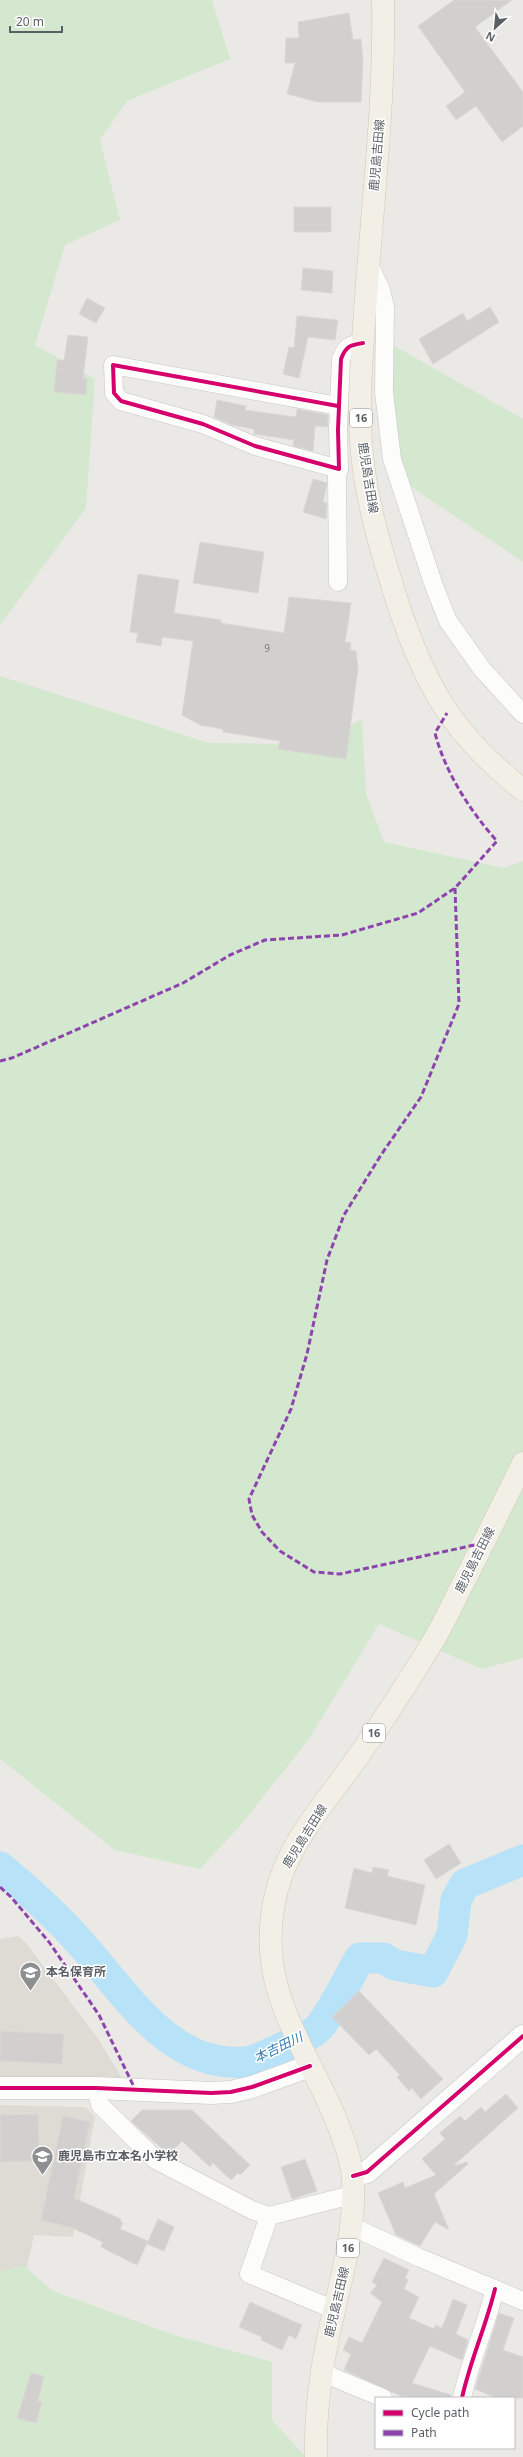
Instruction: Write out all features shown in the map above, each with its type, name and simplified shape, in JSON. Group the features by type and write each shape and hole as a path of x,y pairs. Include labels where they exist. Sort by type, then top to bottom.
{"main road":[{"name":"鹿児島吉田線","path":"383,0 384,44 380,127 368,263 363,343 361,441 364,473 391,583 414,650 447,713 474,746 523,790"},
{"name":"鹿児島吉田線","path":"316,2457 318,2401 352,2226 352,2186 342,2136 283,2010 272,1973 270,1943 272,1915 283,1870 307,1828 368,1742 426,1654 523,1463"}],"street":[{"path":"368,263 381,290 385,307 384,392 392,459 434,586 452,627 482,670 523,714"},
{"path":"338,582 337,476 339,469 338,406 341,359 345,348 350,345 363,343"},
{"path":"338,406 113,365 114,394 121,401 203,424 255,446 339,469"},
{"path":"96,2088 100,2105 156,2160 252,2210 269,2216 352,2186 523,2036"},
{"path":"0,2088 96,2088 211,2093 231,2092 252,2087 305,2057"},
{"path":"269,2216 249,2274 335,2310"},
{"path":"352,2226 418,2257 523,2301"},
{"path":"462,2397 468,2370 490,2310 495,2289"},
{"path":"323,2373 381,2397"}],"shaded area":[{"name":"本名保育所","path":"18,1936 26,1943 99,2040 123,2080 0,2078 0,1939"},
{"name":"鹿児島市立本名小学校","path":"0,2105 86,2107 95,2117 73,2237 34,2235 23,2285 0,2284"}],"green space":[{"path":"0,0 212,0 230,59 127,101 100,140 120,220 65,245 35,345 95,379 86,508 0,625"},
{"path":"391,344 523,419 523,562 395,476"},
{"path":"0,676 209,743 314,744 362,719 366,794 384,842 504,868 523,861 523,1658 482,1669 379,1624 309,1739 240,1826 200,1869 115,1850 0,1759"},
{"path":"23,2265 53,2291 174,2335 272,2362 272,2420 306,2457 0,2457 0,2272"}],"building":[{"path":"454,0 512,0 475,27 523,92 523,126 502,142 476,106 456,120 446,106 465,92 418,26"},
{"path":"349,13 353,40 361,39 363,62 361,102 318,102 287,94 295,63 285,63 286,38 299,38 298,22"},
{"path":"294,207 331,207 331,232 294,232"},
{"path":"303,268 333,271 332,293 301,290"},
{"path":"87,298 105,308 96,323 79,314"},
{"path":"490,307 499,322 433,364 419,339 463,313 467,321"},
{"path":"297,316 338,320 335,340 308,337 299,378 283,374 289,347 294,348"},
{"path":"68,335 88,337 83,378 87,378 86,395 54,392 57,360 64,360"},
{"path":"217,400 246,406 245,410 296,417 297,409 328,415 328,427 315,426 313,451 293,446 294,440 254,434 254,429 232,425 214,417"},
{"path":"313,479 327,483 323,502 327,503 326,519 303,512"},
{"path":"200,542 264,552 258,593 193,583"},
{"path":"138,574 179,580 174,613 221,620 221,623 284,633 289,597 351,603 345,642 351,643 350,650 356,651 358,668 346,759 278,749 280,741 223,732 223,729 200,725 182,715 193,641 162,637 161,646 136,642 138,633 130,632"},
{"path":"449,1844 461,1863 436,1879 424,1860"},
{"path":"373,1867 389,1870 387,1876 425,1885 416,1925 345,1908 354,1868 372,1873"},
{"path":"359,1991 443,2079 421,2099 412,2088 409,2091 397,2077 400,2075 376,2049 369,2055 332,2017"},
{"path":"0,2031 64,2034 62,2064 0,2061"},
{"path":"506,2094 518,2108 453,2166 467,2162 468,2164 434,2194 449,2230 435,2222 420,2246 396,2235 378,2193 403,2182 405,2188 436,2175 422,2159 445,2139 440,2133 460,2116 465,2121 481,2107 485,2112"},
{"path":"142,2110 192,2110 250,2165 240,2175 238,2173 231,2180 213,2163 210,2167 182,2141 169,2155 131,2121"},
{"path":"38,2114 39,2161 0,2162 0,2115"},
{"path":"63,2116 90,2122 74,2198 121,2219 120,2221 123,2223 120,2229 148,2241 137,2265 101,2247 103,2242 70,2227 41,2220"},
{"path":"305,2159 317,2191 292,2199 281,2167"},
{"path":"158,2219 174,2227 164,2251 147,2244"},
{"path":"384,2258 409,2270 405,2278 408,2280 404,2289 419,2297 409,2318 434,2329 436,2325 442,2328 453,2299 467,2305 456,2334 468,2340 462,2360 430,2346 412,2383 451,2395 451,2397 403,2397 344,2370 351,2354 343,2350 349,2337 362,2343 382,2302 370,2293 377,2285 372,2282"},
{"path":"250,2302 302,2325 296,2339 289,2335 282,2350 261,2340 262,2337 239,2327"},
{"path":"499,2313 514,2318 503,2350 523,2357 523,2398 495,2397 475,2389"},
{"path":"31,2373 44,2376 38,2401 42,2402 36,2423 17,2418"}],"waterway":[{"name":"本吉田川","path":"0,1867 64,1925 152,2025 173,2041 195,2054 219,2061 245,2062 267,2055 307,2036 317,2029 332,2009 360,1958 383,1958 395,1965 433,1972 452,1935 456,1900 465,1884 523,1860"}],"marked path":[{"path":"0,1061 12,1058 183,983 230,955 265,940 342,935 418,913 455,888 497,841 468,804 452,776 439,748 435,733 447,713"},
{"path":"455,888 459,1004 421,1097 381,1155 344,1215 327,1260 307,1354 291,1409 249,1499 252,1515 262,1532 280,1551 314,1572 340,1574 484,1543"},
{"path":"0,1887 11,1897 49,1942 99,2015 135,2089"}],"cycle path":[{"path":"338,406 113,365 114,393 121,401 203,424 255,446 339,469 338,430 341,359 349,347 363,343"},
{"path":"353,2176 367,2172 523,2036"},
{"path":"0,2088 96,2088 211,2093 231,2092 252,2087 310,2066"},
{"path":"462,2397 495,2289"}],"place":[{"name":"本名保育所","path":"31,1992"},
{"name":"鹿児島市立本名小学校","path":"42,2176"}]}
